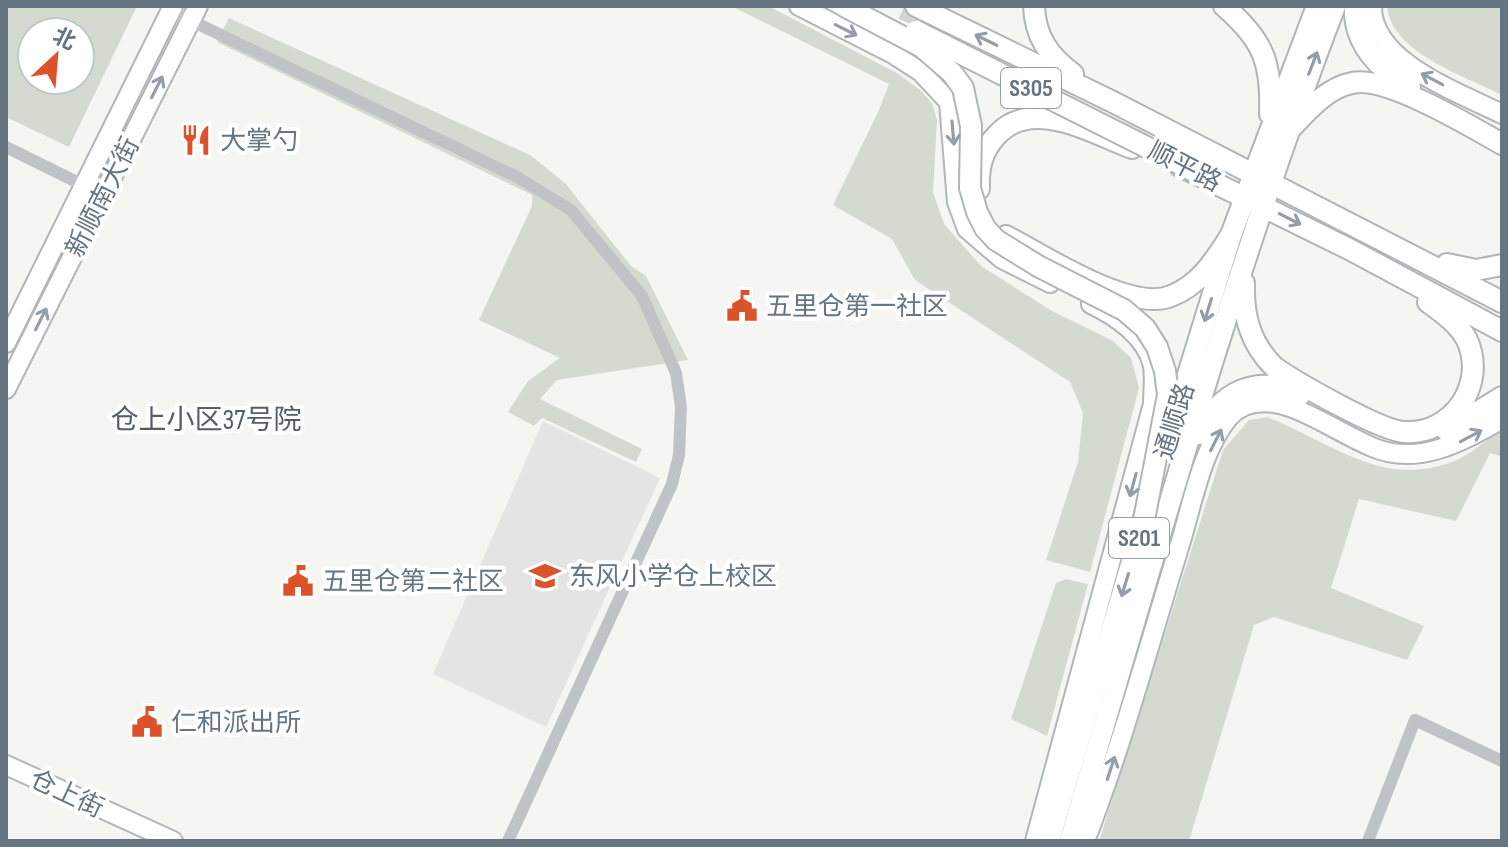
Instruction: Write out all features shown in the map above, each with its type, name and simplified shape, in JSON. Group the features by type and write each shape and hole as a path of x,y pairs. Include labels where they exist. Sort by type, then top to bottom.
{"main road":[{"path":"844,6 922,47 952,73 963,88 971,126 970,188 977,212 996,240 1038,266 1124,310 1145,328 1157,347 1165,371 1168,395 1153,525"},
{"name":"顺平路","path":"866,6 1349,249 1502,331"},
{"name":"顺平路","path":"916,6 1502,302"},
{"path":"1034,6 1039,32 1054,60 1187,141"},
{"path":"1224,6 1256,39 1267,61 1278,130 1333,90 1354,82 1377,83 1502,144"},
{"name":"通顺路","path":"1049,841 1153,525 1240,238 1317,6"},
{"name":"通顺路","path":"1278,130 1335,6"},
{"path":"1355,6 1359,35 1369,56 1399,81 1502,134"},
{"path":"1196,172 1056,120 1040,117 1010,123 990,142 979,168 980,195 993,223 1006,237 1114,292 1146,300 1169,298 1189,287 1240,238"},
{"path":"1372,234 1455,266 1476,270 1502,265"},
{"path":"1240,238 1246,318 1255,343 1274,367 1389,429 1404,432 1422,430 1453,416 1465,402 1472,384 1473,361 1467,339 1451,319 1349,249"},
{"path":"1153,525 1201,428 1212,413 1230,395 1258,384 1289,389 1383,437 1399,441 1421,442 1436,437 1502,397"},
{"name":"通顺路","path":"1070,841 1153,525"}],"street":[{"path":"799,6 893,54 921,72 949,102 957,202 967,229 1002,259 1108,312 1135,334 1153,364 1153,404 1144,445 1035,841"},
{"path":"1372,6 1386,46 1407,64 1502,114"},
{"path":"172,8 194,13 517,177 571,210 642,296 676,373 681,407 680,439 672,484 508,841"},
{"name":"新顺南大街","path":"6,343 172,8"},
{"name":"新顺南大街","path":"6,389 194,13"},
{"path":"6,147 104,194"},
{"path":"1085,841 1116,753 1204,467 1227,419 1239,408 1253,402 1271,403 1290,407 1375,449 1411,454 1447,449 1502,419"},
{"path":"1368,841 1415,720 1502,761"},
{"name":"仓上街","path":"6,765 173,841"}],"shaded area":[{"path":"6,6 137,6 96,91 96,16 16,16 16,96 94,96 69,147 6,117"},
{"path":"731,6 768,6 897,73 920,90 932,103 937,120 933,192 944,224 981,266 1052,311 1113,341 1131,358 1139,388 1090,572 1046,560 1078,462 1083,413 1070,382 915,280 892,239 833,205 889,84"},
{"path":"1387,6 1502,6 1502,95 1450,71 1415,50 1392,23"},
{"path":"229,18 530,155 565,183 631,266 646,276 688,360 557,380 540,399 642,449 636,462 542,418 534,426 508,412 528,381 560,358 479,320 532,206 532,195 217,42"},
{"path":"1267,417 1355,458 1400,469 1424,469 1449,463 1470,453 1502,429 1502,457 1490,453 1456,521 1359,499 1331,588 1424,626 1407,660 1274,617 1254,625 1189,841 1099,841 1223,450 1249,420"},
{"name":"东风小学仓上校区","path":"543,421 660,478 546,727 433,674"},
{"path":"1066,579 1088,584 1047,736 1011,719 1056,583"}],"tunnel":[{"path":"896,47 914,6"}],"place":[{"name":"大掌勺","path":"196,140"},
{"name":"五里仓第一社区","path":"742,306"},
{"name":"东风小学仓上校区","path":"545,576"},
{"name":"五里仓第二社区","path":"298,581"},
{"name":"仁和派出所","path":"147,722"}],"district":[{"name":"仓上小区37号院","path":"206,419"}]}
